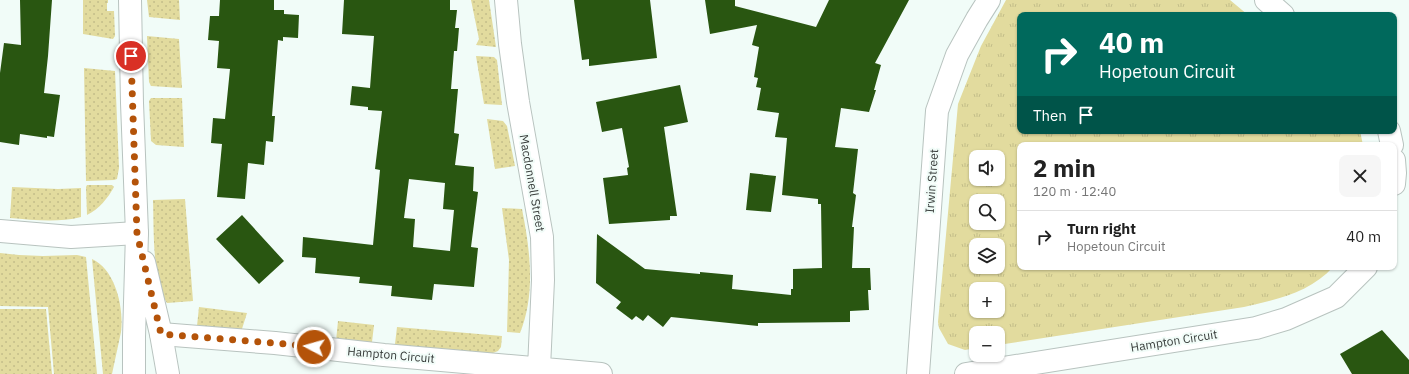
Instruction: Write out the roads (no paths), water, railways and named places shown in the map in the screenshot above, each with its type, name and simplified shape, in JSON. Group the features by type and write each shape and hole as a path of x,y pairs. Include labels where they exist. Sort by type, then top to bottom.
{"street":[{"path":"130,0 137,234 134,374"},
{"name":"Macdonnell Street","path":"506,0 518,102 542,237 544,280 539,368"},
{"name":"Irwin Street","path":"918,374 937,111 957,55 989,0"},
{"path":"1266,0 1280,12"},
{"path":"0,231 71,237 137,234"},
{"path":"137,234 161,334 168,374"},
{"name":"Hampton Circuit","path":"966,374 1256,328 1286,319 1336,297 1363,270"},
{"name":"Hampton Circuit","path":"134,337 161,334 275,343 384,355 601,374"},
{"path":"122,374 134,337"}]}
